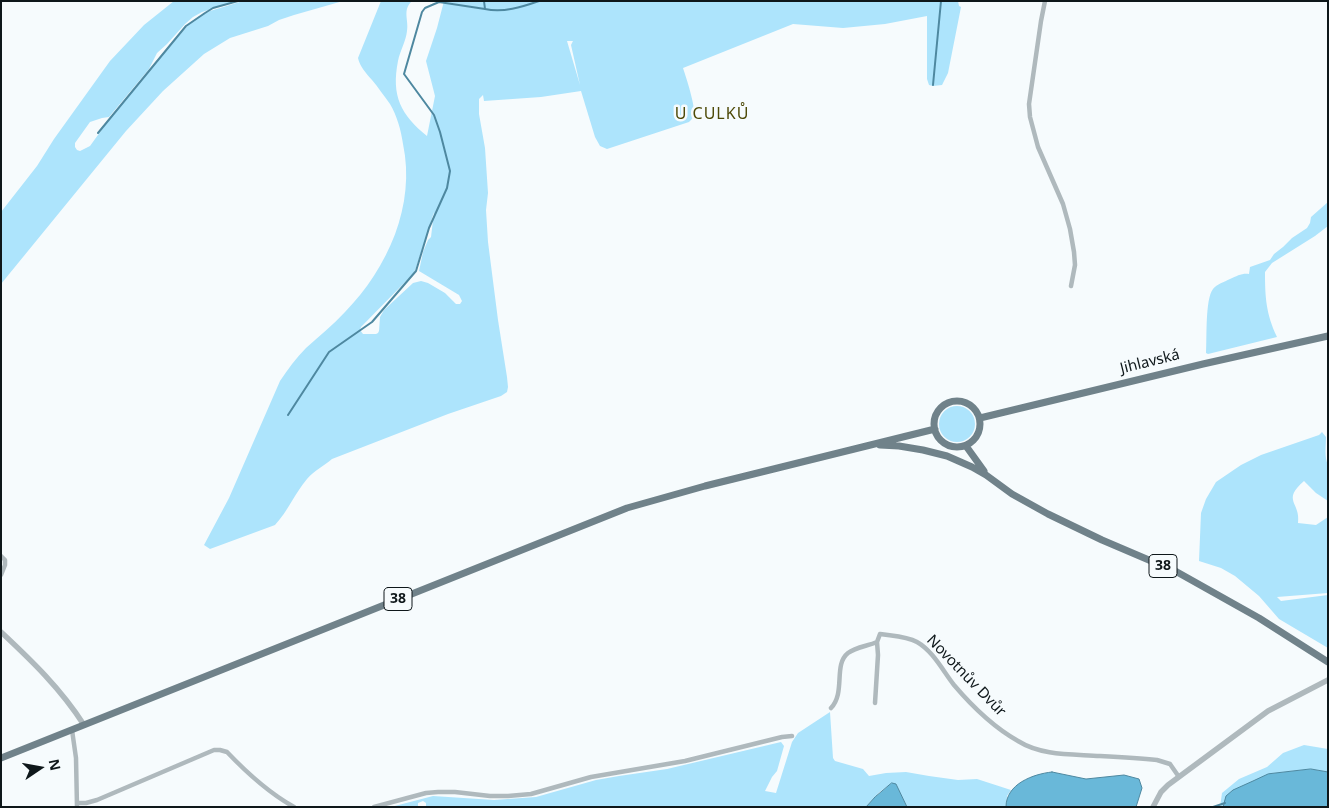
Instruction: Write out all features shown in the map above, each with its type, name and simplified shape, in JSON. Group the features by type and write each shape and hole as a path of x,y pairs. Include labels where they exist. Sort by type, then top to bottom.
{"main road":[{"name":"Jihlavská","path":"980,418 1194,366 1328,336"},
{"path":"960,401 971,405 980,418 978,434 966,446 949,446 941,441 935,430 934,421 939,410 952,402 960,401"},
{"name":"38","path":"1,758 598,519 646,502 716,483 935,430"},
{"path":"861,447 899,446 934,452 966,464 993,480"},
{"name":"38","path":"966,446 993,480 1012,494 1102,540 1177,572 1259,618 1328,662"}],"street":[{"path":"1045,1 1029,104 1038,147 1063,204 1070,229 1075,265 1071,286"},
{"path":"1,556 5,560 5,565 1,575"},
{"path":"2,634 53,683 84,725"},
{"name":"Novotnův Dvůr","path":"831,708 838,695 841,664 849,652 877,642 880,634 902,637 918,643 929,652 955,686 985,716 1013,738 1030,747 1053,753 1157,760 1170,764 1179,777"},
{"path":"875,703 877,642"},
{"path":"1154,807 1160,792 1268,711 1328,680"},
{"path":"72,730 76,758 77,805 97,800 214,750 220,750 226,752 260,784 294,807"},
{"path":"374,807 438,792 490,796 531,794 591,777 685,761 792,736"}],"shaded area":[{"path":"174,1 235,1 202,12 185,24 157,53 149,69 109,117 90,122 75,143 77,150 80,151 90,146 157,61 190,23 198,17 210,11 243,1 343,1 294,15 268,26 230,38 204,54 163,91 126,131 1,284 1,212 37,166 110,61 144,25"},
{"path":"381,1 412,1 407,8 407,31 396,73 397,95 405,112 427,136 435,96 426,61 444,1 958,1 961,7 948,73 942,85 929,85 927,79 927,16 885,24 843,28 793,24 683,68 694,106 694,116 691,120 607,149 600,146 595,137 581,91 541,97 484,101 483,95 479,99 479,114 485,148 488,193 486,210 488,242 507,377 507,392 501,396 448,414 332,459 307,479 275,525 210,549 204,545 229,498 280,381 306,348 345,312 374,276 386,256 402,212 406,167 400,128 390,104 364,70 358,58","holes":["567,41 573,41 571,45 580,85","434,212 431,237 423,252 419,271 459,295 462,301 460,304 456,304 445,293 428,283 421,281 413,283 384,310 380,317 378,333 363,334 360,330 361,327 413,274"]},
{"path":"1328,202 1328,226 1272,263 1265,272 1267,305 1270,321 1277,337 1206,353 1208,310 1210,294 1213,289 1219,284 1237,276 1249,274 1250,267 1270,260 1292,238 1307,228 1311,217"},
{"path":"957,406 964,407 970,411 974,417 974,431 970,437 964,441 957,442 950,441 944,437 940,431 939,424 940,417 944,411 950,407"},
{"path":"1322,432 1326,437 1328,501 1316,493 1304,481 1297,488 1293,498 1297,510 1298,523 1316,525 1328,517 1328,593 1277,597 1281,601 1328,595 1328,648 1279,619 1259,596 1235,576 1221,568 1199,561 1201,513 1206,499 1216,482 1241,465 1261,455 1319,435"},
{"path":"830,712 833,758 835,761 863,769 869,776 906,772 958,780 977,779 1011,790 1007,796 1006,807 907,807 896,784 883,790 866,807 426,807 426,803 423,801 418,803 418,807 391,807 433,796 494,800 536,797 596,780 667,769 781,742 784,746 777,771 765,791 776,793 792,742 798,733"},
{"path":"1304,745 1328,749 1328,772 1311,769 1223,803 1223,807 1220,807 1222,793 1239,779 1267,767 1283,753"},
{"path":"1311,769 1328,772 1328,807 1223,807 1226,796 1233,790 1268,774"},
{"path":"1052,772 1086,779 1124,775 1139,779 1142,788 1136,807 1006,807 1007,799 1016,786 1029,778"},
{"path":"892,783 896,784 907,807 866,807 875,797"}],"waterway":[{"path":"98,133 186,26 213,8 238,1"},
{"path":"484,1 485,9 492,10 506,10 539,1"},
{"path":"933,85 941,1"},
{"path":"288,415 329,352 372,322 416,271 429,228 447,188 450,171 434,115 404,74 422,12 425,8 439,2 485,9"},
{"path":"1213,807 1225,803"}],"district":[{"name":"U CULKŮ","path":"712,114"}]}
